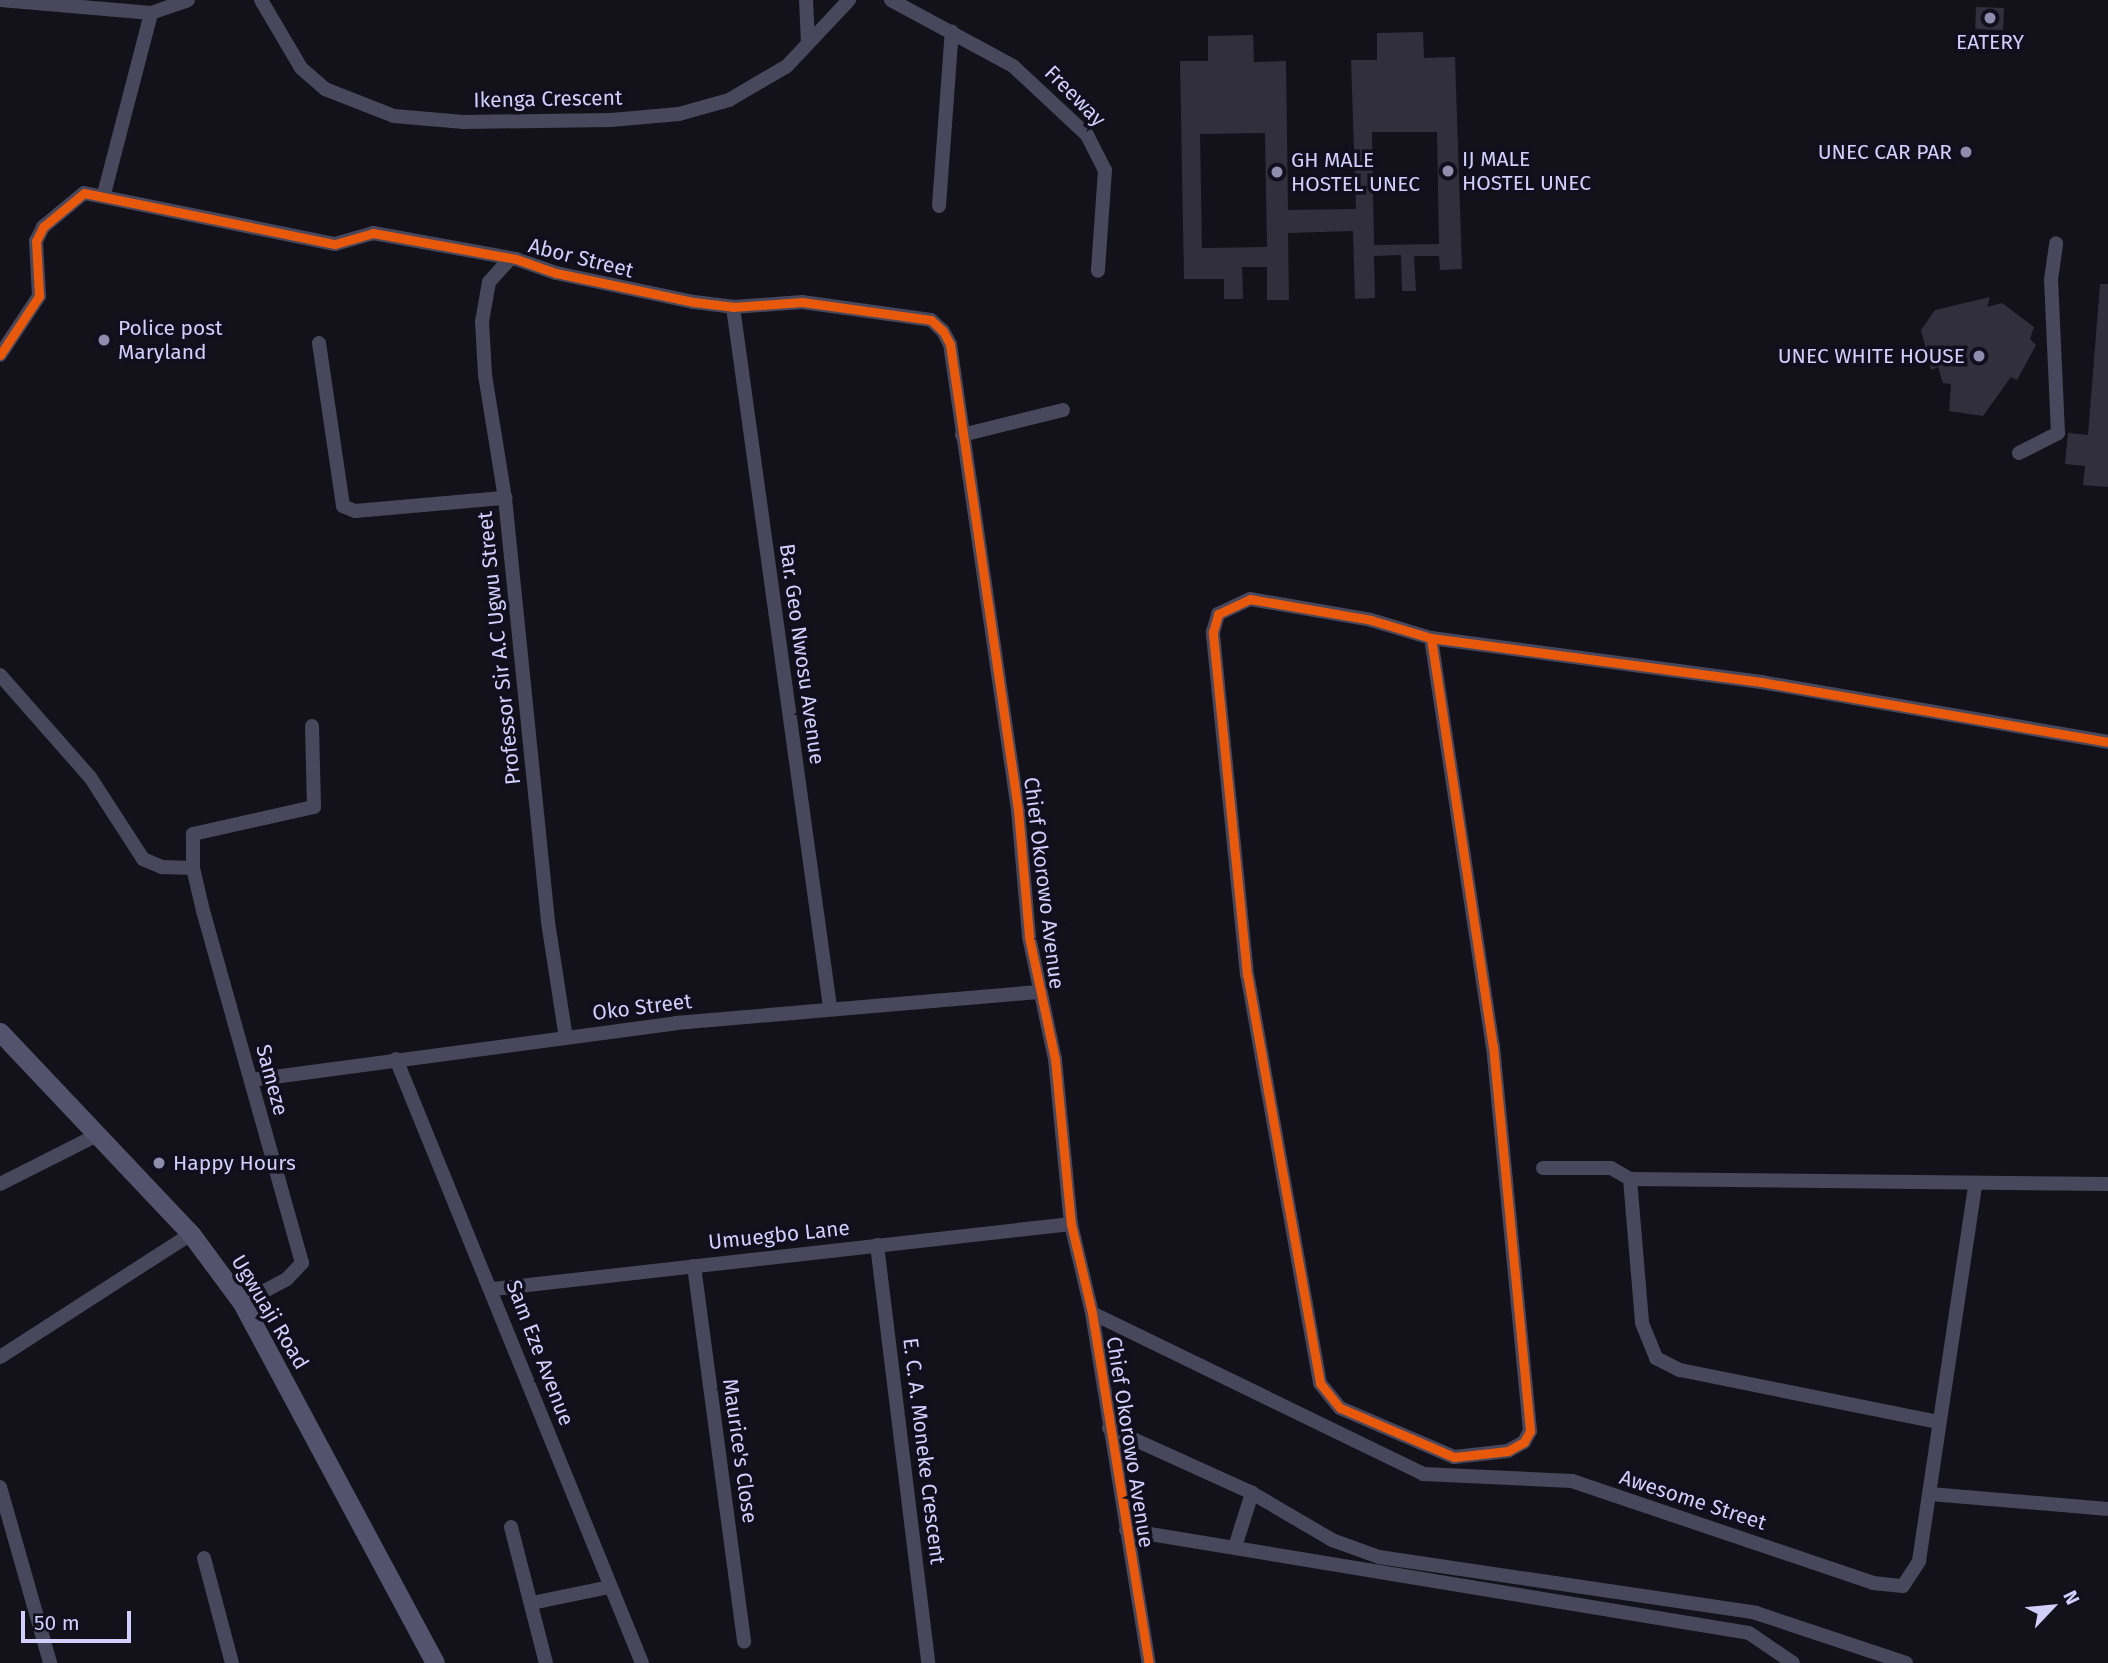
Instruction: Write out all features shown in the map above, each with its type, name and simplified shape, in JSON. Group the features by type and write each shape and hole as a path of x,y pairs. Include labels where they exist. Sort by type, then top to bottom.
{"main road":[{"name":"Ugwuaji Road","path":"0,1031 191,1234 243,1303 435,1663"}],"street":[{"path":"0,0 151,13 188,0"},
{"name":"Ikenga Crescent","path":"261,0 301,68 320,86 372,109 414,119 573,121 679,114 757,86 787,66 849,0"},
{"path":"806,0 808,42"},
{"name":"Freeway","path":"891,0 953,31 1013,66 1098,149 1105,195 1098,271"},
{"path":"0,355 39,296 36,241 43,228 84,194 104,194 151,13"},
{"path":"939,206 953,31"},
{"name":"Abor Street","path":"104,194 335,244 373,233 733,307 802,302 931,320"},
{"path":"2019,453 2058,433 2051,280 2056,243"},
{"name":"Professor Sir A.C Ugwu Street","path":"508,261 489,282 482,321 505,498 548,922 566,1038"},
{"name":"Bar. Geo Nwosu Avenue","path":"733,307 830,1007"},
{"name":"Chief Okorowo Avenue","path":"931,320 950,344 1039,992 1055,1059 1071,1224 1092,1313 1149,1663"},
{"path":"318,343 342,506 355,511 505,498"},
{"path":"962,435 1063,410"},
{"path":"1431,638 1493,1046 1530,1431 1524,1442 1508,1451 1454,1457 1340,1408 1321,1383 1247,975 1213,632 1218,614 1250,599 1371,620 1431,638 1761,681 2108,742"},
{"path":"0,675 90,777 143,859 162,867 193,868"},
{"name":"Sameze","path":"243,1303 287,1279 302,1263 193,868 193,834 314,807 312,726"},
{"name":"Oko Street","path":"251,1080 396,1059 830,1007 1039,992"},
{"name":"Sam Eze Avenue","path":"396,1059 492,1289 608,1587 642,1663"},
{"path":"0,1184 99,1134"},
{"path":"1543,1168 1611,1168 1630,1179 1975,1185 2108,1184"},
{"path":"1630,1179 1642,1323 1656,1358 1680,1370 1938,1422"},
{"name":"Awesome Street","path":"1092,1313 1423,1474 1572,1481 1891,1588 1903,1586 1916,1569 1930,1494 1938,1422 1975,1185"},
{"name":"Umuegbo Lane","path":"492,1289 1071,1224"},
{"path":"0,1357 191,1234"},
{"name":"E. C. A. Moneke Crescent","path":"877,1245 928,1663"},
{"name":"Maurice's Close","path":"694,1266 744,1642"},
{"path":"1109,1428 1252,1493 1332,1540 1379,1557 1756,1613 1903,1662"},
{"path":"0,1487 50,1663"},
{"path":"1236,1546 1252,1493"},
{"path":"1930,1494 2108,1509"},
{"path":"511,1527 546,1663"},
{"path":"1126,1530 1236,1546 1749,1633 1793,1663"},
{"path":"204,1558 232,1663"},
{"path":"532,1602 608,1587"}],"building":[{"name":"EATERY","path":"1976,7 2004,8 2003,30 1975,29"},
{"path":"1423,32 1424,58 1455,57 1462,269 1440,270 1439,256 1414,256 1416,291 1402,291 1401,255 1374,256 1375,298 1355,299 1353,231 1288,233 1289,300 1267,300 1267,267 1242,267 1243,299 1224,299 1224,279 1184,279 1180,61 1208,61 1208,36 1253,35 1254,62 1286,61 1288,210 1356,209 1351,60 1377,60 1377,33","holes":["1372,132 1437,132 1439,244 1374,245","1265,133 1267,247 1202,248 1200,134"]},
{"path":"2100,284 2108,284 2108,487 2083,485 2085,466 2065,464 2068,433 2088,435"},
{"name":"UNEC WHITE HOUSE","path":"1990,297 1987,307 2002,303 2034,327 2030,339 2036,345 2017,380 2011,377 1983,416 1949,411 1951,384 1943,383 1938,367 1931,370 1921,330 1935,310"}],"cycle path":[{"path":"0,355 39,296 36,241 43,227 84,193 335,244 373,233 516,259 556,273 694,302 733,307 802,302 931,320 943,331 950,344 1018,810 1029,937 1055,1059 1071,1224 1092,1313 1149,1663"},
{"path":"1431,638 1493,1046 1530,1431 1524,1442 1508,1451 1454,1457 1340,1408 1320,1383 1247,975 1213,632 1218,614 1250,599 1371,620 1431,638 1761,682 2108,742"}],"place":[{"name":"EATERY","path":"1990,18"},
{"name":"UNEC CAR PAR","path":"1966,152"},
{"name":"IJ MALE HOSTEL UNEC","path":"1448,171"},
{"name":"GH MALE HOSTEL UNEC","path":"1277,172"},
{"name":"Police post Maryland","path":"104,340"},
{"name":"UNEC WHITE HOUSE","path":"1979,356"},
{"name":"Happy Hours","path":"159,1163"}]}
